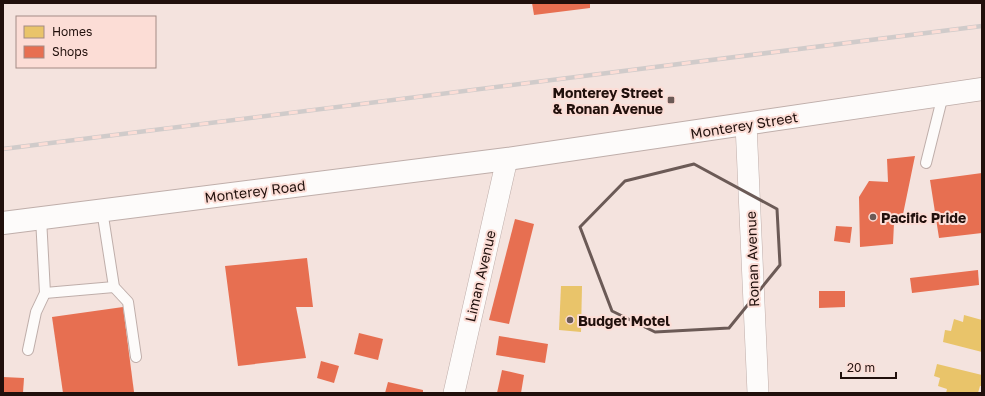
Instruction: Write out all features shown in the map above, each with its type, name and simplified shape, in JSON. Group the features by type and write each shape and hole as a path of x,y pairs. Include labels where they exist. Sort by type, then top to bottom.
{"main road":[{"name":"Monterey Street","path":"507,159 982,89"},
{"name":"Monterey Road","path":"3,223 507,159"}],"street":[{"name":"Ronan Avenue","path":"746,124 758,393"},
{"name":"Liman Avenue","path":"454,393 507,159"}],"lane":[{"path":"926,163 943,95"},
{"path":"102,210 114,287 128,302 136,358"},
{"path":"28,350 36,312 45,293 41,218"},
{"path":"45,293 114,287"}],"highlighted area":[{"path":"694,164 777,209 780,265 729,328 655,332 612,311 580,227 625,181"}],"building: Homes":[{"path":"561,286 582,286 581,332 559,330"},
{"path":"964,315 982,320 982,352 943,342 945,330 951,331 954,319 963,322"},
{"path":"937,364 982,375 982,386 980,386 978,393 946,393 947,389 938,386 940,378 934,376"}],"building: Shops":[{"path":"532,3 590,3 590,8 534,15"},
{"path":"915,156 901,224 894,223 893,244 860,247 859,197 869,181 888,182 887,159"},
{"path":"982,173 982,233 939,238 930,180"},
{"path":"515,219 534,224 509,324 489,320"},
{"path":"836,226 852,227 850,243 834,241"},
{"path":"307,258 313,307 296,307 306,358 238,366 225,266"},
{"path":"978,270 979,285 912,293 910,278"},
{"path":"819,291 845,291 845,307 819,308"},
{"path":"123,307 134,392 63,393 52,317"},
{"path":"359,333 383,339 378,360 354,354"},
{"path":"499,336 548,344 545,363 496,355"},
{"path":"321,361 339,366 334,383 317,378"},
{"path":"502,370 524,375 521,393 497,393"},
{"path":"3,377 24,378 23,393 3,393"},
{"path":"388,382 423,390 423,393 385,393"}],"railway":[{"path":"3,149 982,26"}],"place":[{"name":"Monterey Street & Ronan Avenue","path":"671,100"},
{"name":"Pacific Pride","path":"873,217"},
{"name":"Budget Motel","path":"570,320"}]}
